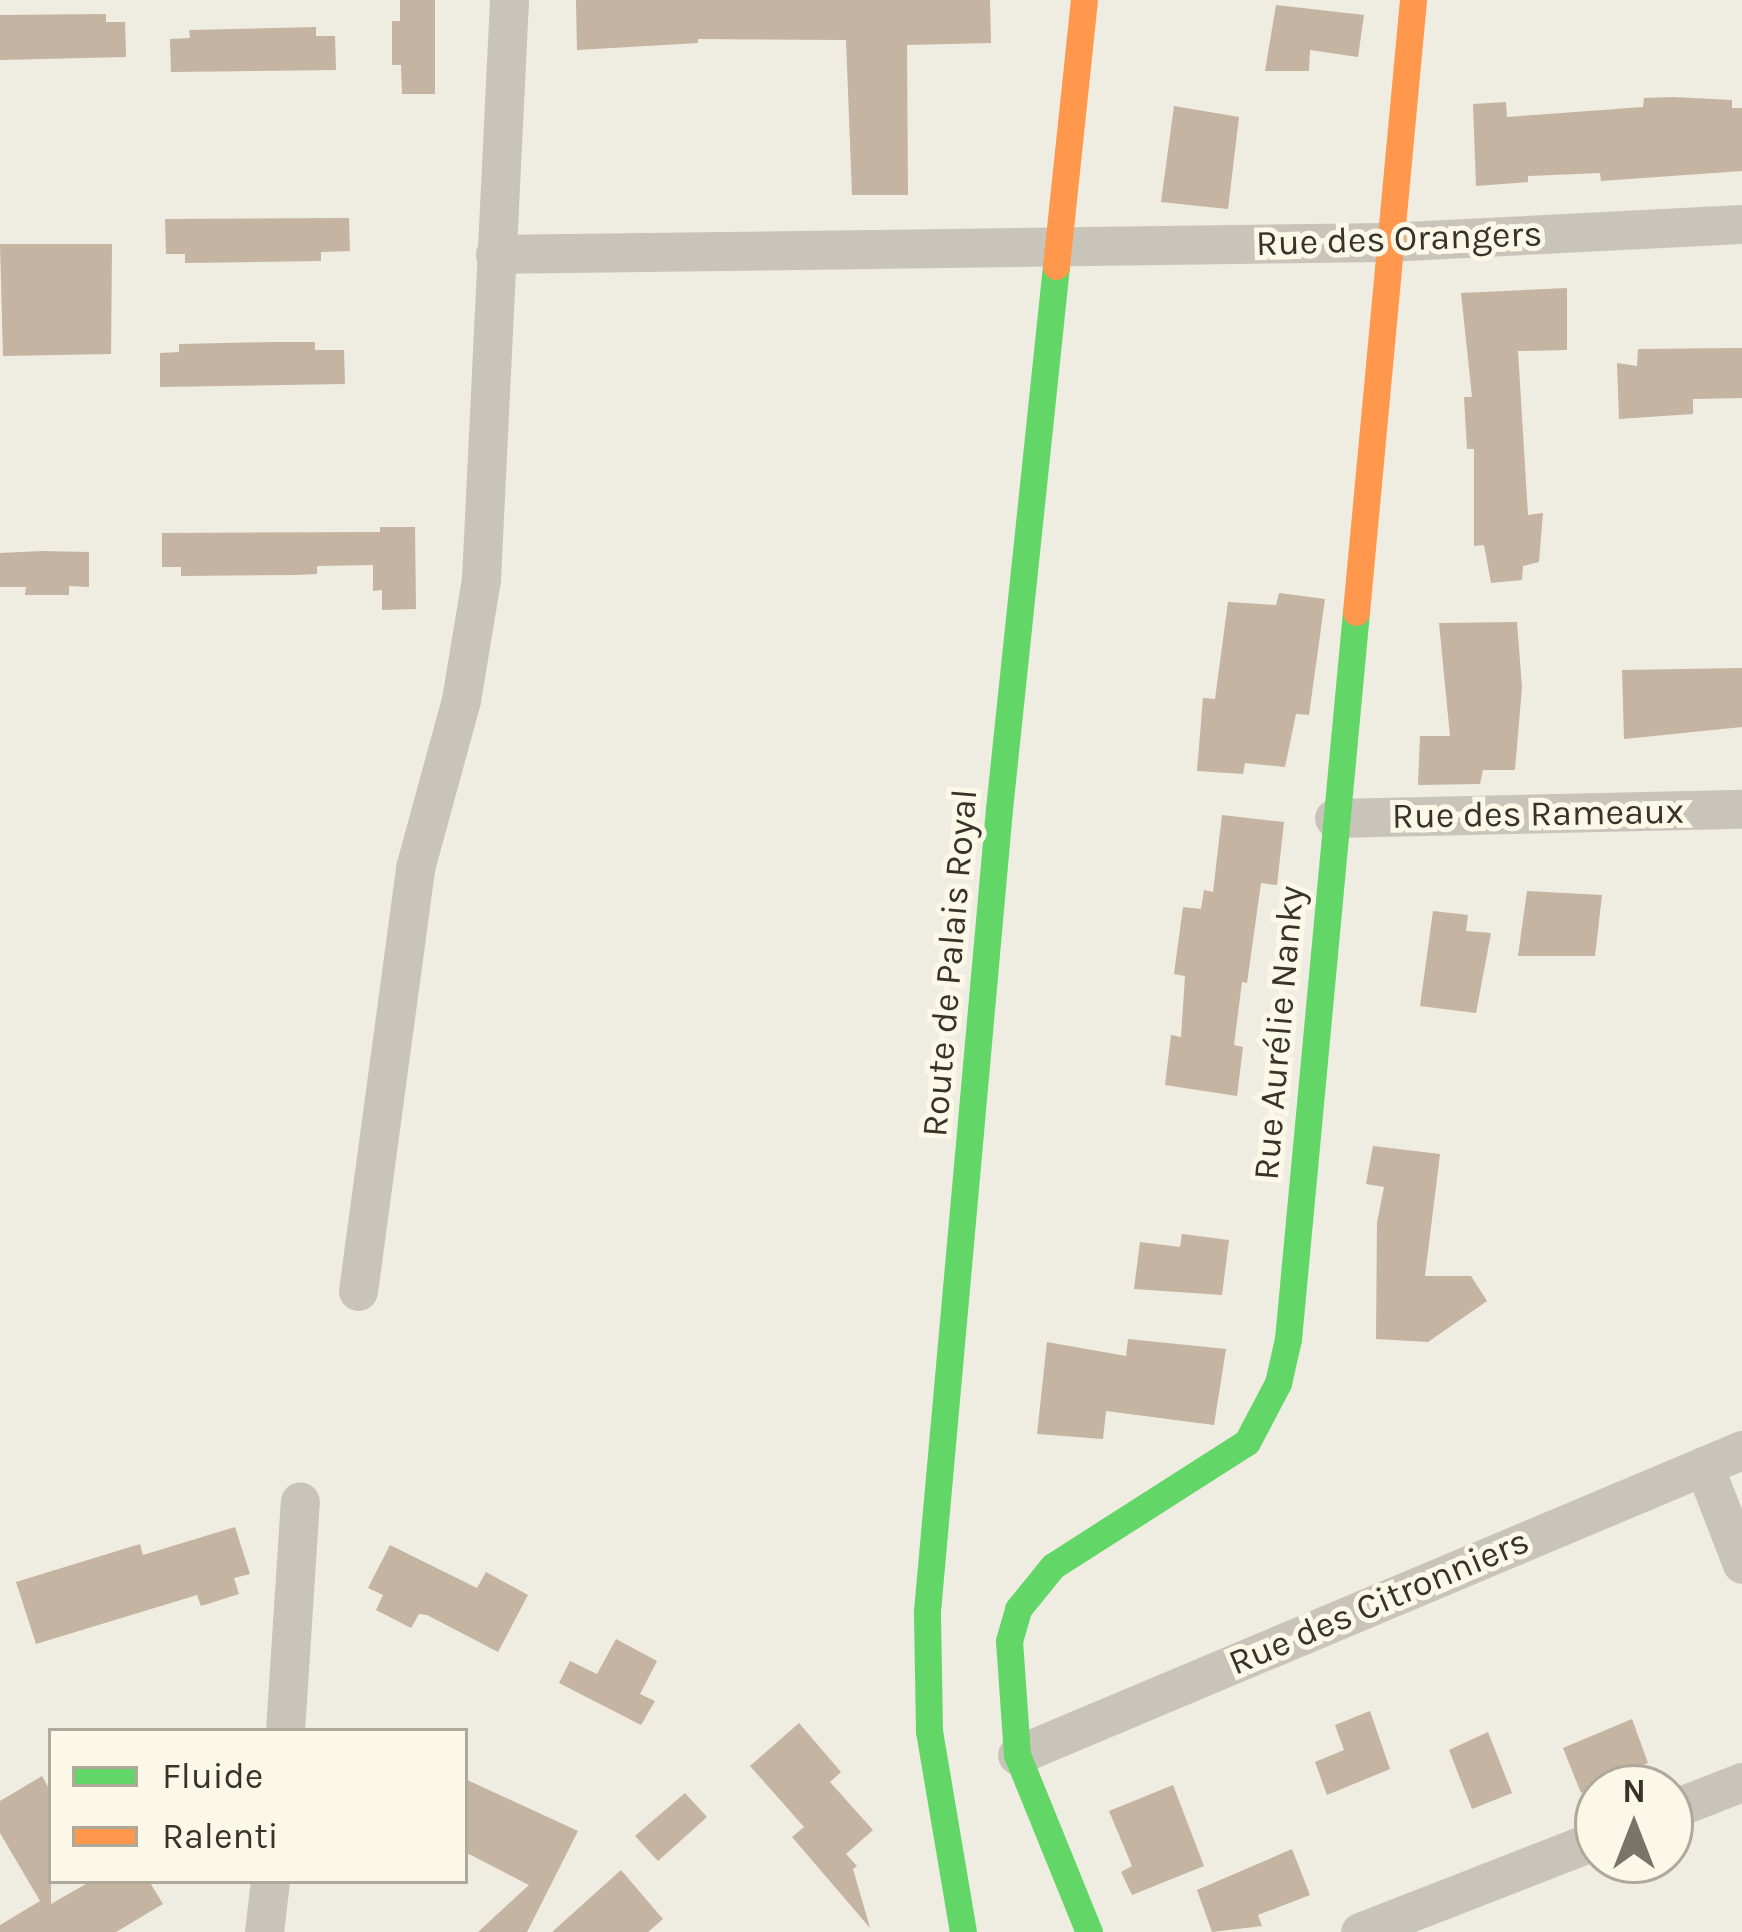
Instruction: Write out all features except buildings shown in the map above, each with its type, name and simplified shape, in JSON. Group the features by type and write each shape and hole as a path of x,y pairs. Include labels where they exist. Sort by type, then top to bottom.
{"street":[{"path":"358,1291 415,868 460,700 481,579 509,0"},
{"name":"Route de Palais Royal","path":"963,1932 929,1731 927,1611 1055,250 1084,0"},
{"name":"Rue Aurélie Nanky","path":"1089,1932 1016,1755 1009,1641 1018,1609 1053,1566 1247,1442 1278,1383 1288,1339 1412,0"},
{"name":"Rue des Orangers","path":"495,254 1055,250 1386,242 1742,224"},
{"name":"Rue des Rameaux","path":"1334,818 1742,809"},
{"name":"Rue des Citronniers","path":"1016,1755 1742,1450"},
{"path":"1704,1466 1742,1564"},
{"path":"285,1728 300,1501"},
{"path":"1694,1801 1742,1782"},
{"path":"1360,1932 1574,1848"},
{"path":"264,1932 270,1884"}],"traffic: fast":[{"path":"963,1932 929,1731 927,1611 999,809 1056,266"},
{"path":"1089,1932 1017,1755 1009,1641 1018,1609 1053,1566 1247,1442 1278,1383 1288,1339 1356,612"}],"traffic: slow":[{"path":"1056,266 1084,0"},
{"path":"1356,612 1413,0"}]}
